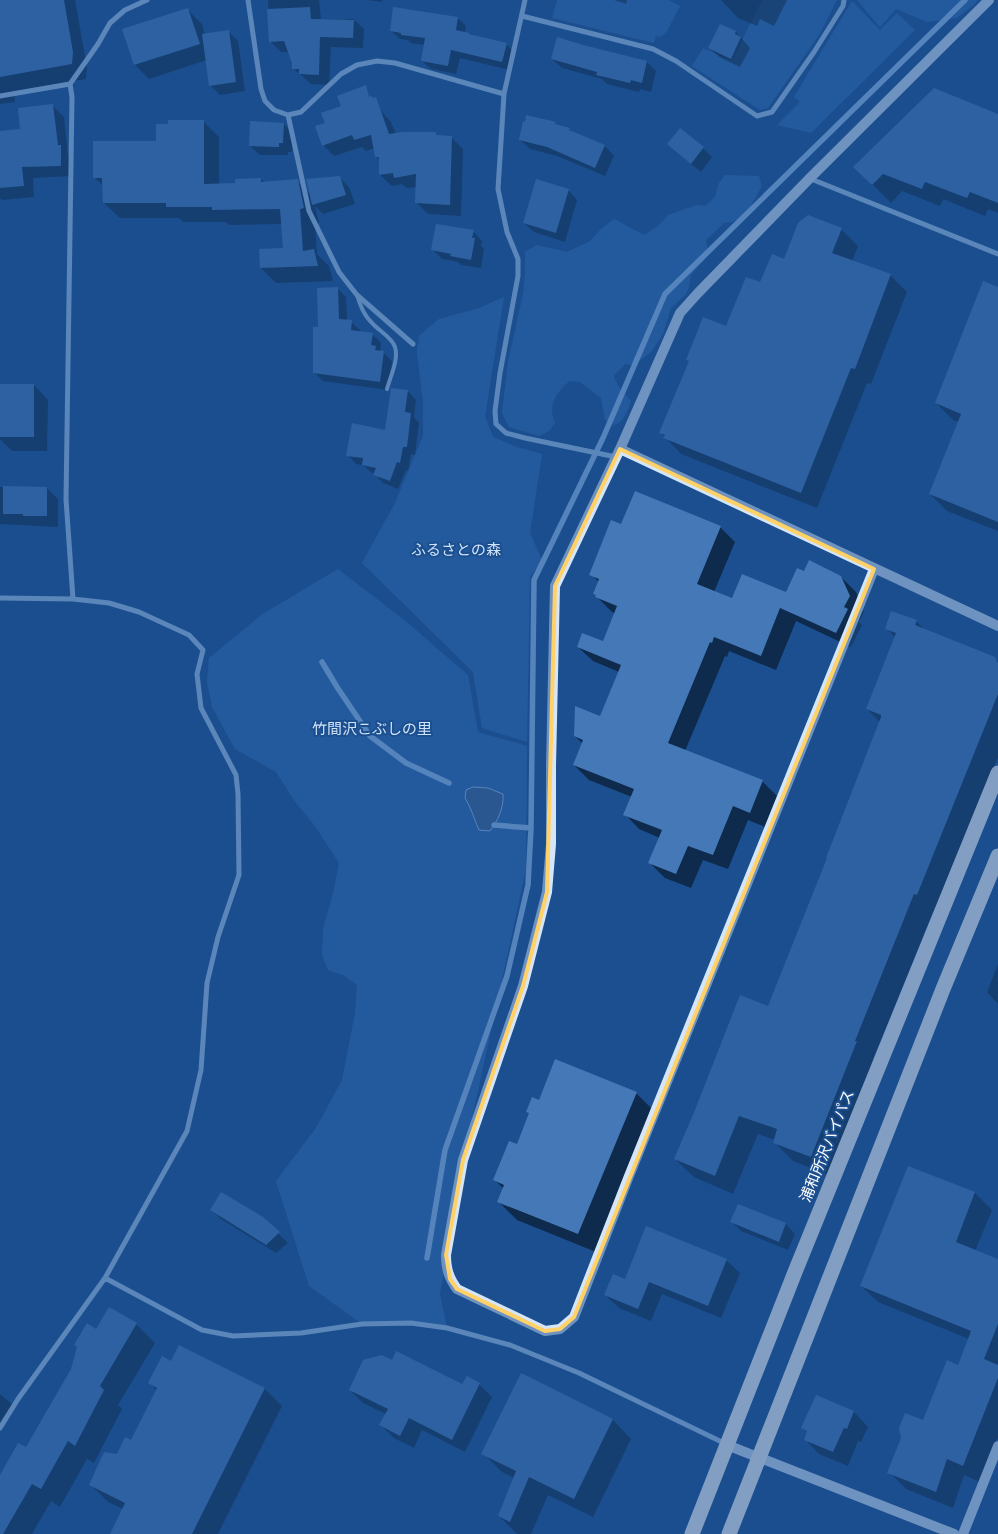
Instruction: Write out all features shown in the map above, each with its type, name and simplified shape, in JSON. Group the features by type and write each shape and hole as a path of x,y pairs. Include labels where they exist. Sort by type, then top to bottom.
{"highway":[{"name":"浦和所沢バイパス","path":"692,1534 799,1263 998,773"},
{"path":"729,1534 940,998 998,856"}],"street":[{"path":"73,599 66,500 72,98 70,84 110,23 126,10 147,0"},
{"path":"248,0 261,90 265,101 274,110 288,115 301,112 341,74 357,65 377,61 395,63 504,94"},
{"path":"525,0 504,94 498,189 507,232 518,259 518,276 500,373 495,410 496,424 506,433 525,438 589,451 614,453 874,568 998,626"},
{"path":"522,16 653,49 676,60 757,116 772,112 814,52 844,0"},
{"path":"874,568 636,1158 574,1317 560,1328 545,1331 457,1289 450,1279 446,1268 446,1255 463,1160 524,986 547,892 551,844 555,586 614,453 680,313 810,178 989,0"},
{"path":"0,96 70,84"},
{"path":"288,115 308,211 339,272 357,295 413,344"},
{"path":"810,178 998,254"},
{"path":"0,598 73,599 109,603 139,612 189,635 203,650 197,674 201,708 236,775 239,876 218,937 207,983 201,1070 187,1131 105,1278 18,1399 0,1428"},
{"path":"105,1278 202,1330 233,1336 301,1333 362,1324 411,1323 456,1330 510,1345 580,1373 727,1445 954,1534"},
{"path":"963,1534 998,1446"}],"lane":[{"path":"357,295 362,312 388,337 395,347 395,360 387,389"}],"highlighted area":[{"path":"620,449 874,569 574,1317 560,1329 545,1331 457,1289 450,1279 446,1255 463,1160 523,986 547,892 555,586"}],"green space":[{"path":"557,0 668,0 680,6 667,31 661,37 656,36 654,43 552,18"},
{"path":"762,0 837,0 819,35 768,108 760,110 692,66 703,48 732,61"},
{"path":"857,0 978,0 957,18 927,22 896,9 880,27"},
{"path":"852,1 880,30 897,13 915,30 811,133 777,125 800,102 794,97"},
{"path":"725,175 759,176 762,186 752,204 741,218 724,223 706,240 708,251 706,258 691,275 686,294 671,308 663,334 651,352 634,365 625,364 614,376 618,386 631,401 623,418 614,425 605,420 601,398 580,382 570,381 560,390 555,398 552,411 555,423 549,431 539,436 509,427 502,413 508,362 523,294 525,252 537,245 567,252 590,241 614,219 644,235 658,226 668,215 697,205 705,206 715,197 719,183"},
{"name":"ふるさとの森","path":"504,297 485,416 493,437 514,446 542,454 530,533 542,560 530,577 527,742 482,728 473,672 362,563 395,503 423,436 423,401 417,352 419,336 439,319 479,308"},
{"name":"竹間沢こぶしの里","path":"338,569 403,619 468,675 478,732 527,746 526,869 463,1160 440,1294 447,1328 411,1323 362,1324 309,1286 276,1181 316,1128 342,1080 355,1013 357,985 343,975 328,970 322,955 323,929 339,863 276,772 235,749 212,707 207,682 209,658 261,615"}],"shaded area":[{"path":"473,787 488,788 503,794 500,814 490,831 479,830 465,798 466,790"}],"building":[{"path":"0,0 64,0 73,52 72,64 0,77"},
{"path":"310,7 311,19 354,20 353,38 320,37 319,75 299,74 299,69 292,69 292,63 284,41 269,42 267,9"},
{"path":"393,7 458,17 456,30 507,43 502,62 451,50 448,66 421,61 425,38 401,35 401,33 390,31"},
{"path":"188,8 200,44 134,65 122,29"},
{"path":"720,24 736,31 735,34 741,37 731,59 708,48"},
{"path":"229,30 236,82 209,86 202,34"},
{"path":"557,37 647,61 642,83 631,80 630,83 596,75 597,72 551,59"},
{"path":"366,85 369,97 376,97 389,134 436,132 436,135 452,136 450,205 415,203 416,174 394,178 393,173 379,175 379,157 375,157 371,135 354,140 352,135 322,146 315,126 325,123 321,113 341,106 337,96"},
{"path":"934,88 998,114 998,203 970,192 967,198 925,182 922,189 883,174 872,185 853,167"},
{"path":"53,104 58,145 61,145 61,166 22,167 24,186 0,188 0,131 20,129 18,108"},
{"path":"526,115 556,122 555,124 570,128 569,130 605,145 595,168 547,147 519,140"},
{"path":"168,120 204,120 204,184 235,183 235,179 261,178 261,182 298,179 304,208 300,209 303,251 314,249 318,266 260,268 259,249 283,248 280,209 212,210 212,207 166,207 166,203 103,203 102,178 93,178 93,141 156,141 156,124 168,124"},
{"path":"250,121 284,123 283,143 279,143 279,147 249,146"},
{"path":"680,128 704,147 691,164 667,144"},
{"path":"340,176 346,195 312,205 306,179"},
{"path":"536,179 569,189 556,233 523,223"},
{"path":"808,215 842,228 832,253 891,274 855,369 851,368 801,493 663,438 665,435 659,433 689,361 686,360 703,317 726,326 746,277 760,282 772,254 784,259 798,223"},
{"path":"436,224 474,230 472,238 475,238 471,260 431,250"},
{"path":"983,281 998,287 998,522 929,494 961,414 935,403"},
{"path":"338,287 339,319 352,320 351,330 373,333 371,345 376,346 375,350 384,351 380,382 313,373 313,327 318,327 317,288"},
{"path":"0,384 34,384 34,437 0,437"},
{"path":"391,388 408,390 405,412 411,413 407,447 403,447 400,463 397,462 390,481 373,475 376,468 362,465 363,458 346,456 352,423 385,430"},
{"path":"3,486 47,487 47,516 3,514"},
{"path":"635,491 721,526 697,584 732,598 742,574 786,592 797,568 804,571 809,560 841,576 850,596 844,607 848,609 836,633 780,608 761,656 714,637 712,643 710,642 668,743 763,780 750,813 733,806 713,855 688,846 676,874 648,863 662,830 623,815 634,789 573,765 583,740 574,736 575,706 600,716 621,665 577,647 582,633 603,641 617,606 595,597 596,595 593,594 599,579 589,575 611,520 621,524"},
{"path":"891,611 917,620 915,625 995,657 998,663 998,694 917,895 914,894 811,1157 773,1143 777,1129 739,1116 715,1176 674,1159 740,995 768,1006 827,858 881,717 881,715 866,709 896,633 885,629"},
{"path":"555,1059 637,1092 578,1234 497,1202 504,1185 493,1180 509,1141 517,1144 529,1113 526,1112 532,1097 539,1100"},
{"path":"908,1166 975,1192 956,1242 998,1259 998,1324 984,1359 998,1365 998,1378 963,1466 947,1459 936,1492 887,1473 901,1438 899,1428 905,1413 923,1420 947,1360 958,1365 971,1331 860,1286"},
{"path":"221,1192 263,1217 280,1232 266,1245 210,1210"},
{"path":"738,1204 786,1223 779,1242 730,1222"},
{"path":"646,1226 727,1259 708,1306 649,1282 638,1309 604,1295 613,1274 625,1279"},
{"path":"109,1307 137,1323 100,1386 104,1390 75,1446 68,1441 41,1489 32,1484 3,1534 0,1534 0,1475 18,1443 26,1447 71,1369 77,1347 74,1345 87,1323 96,1329"},
{"path":"179,1345 265,1388 192,1534 110,1534 125,1503 89,1485 104,1452 117,1454 125,1437 131,1440 157,1388 148,1383 162,1356 171,1361"},
{"path":"396,1351 462,1384 467,1376 480,1383 452,1440 409,1418 400,1436 379,1425 388,1409 349,1390 363,1360 382,1355 392,1360"},
{"path":"521,1373 613,1419 574,1499 529,1477 510,1522 498,1516 516,1471 481,1454"},
{"path":"816,1395 854,1411 847,1429 844,1428 833,1452 804,1440 807,1431 801,1428"}],"waterway":[{"path":"427,1258 445,1150 507,976 528,885 531,828 534,580 603,438 665,294 965,0"},
{"path":"322,662 370,736 406,763 449,783"},
{"path":"494,825 531,828"}]}
